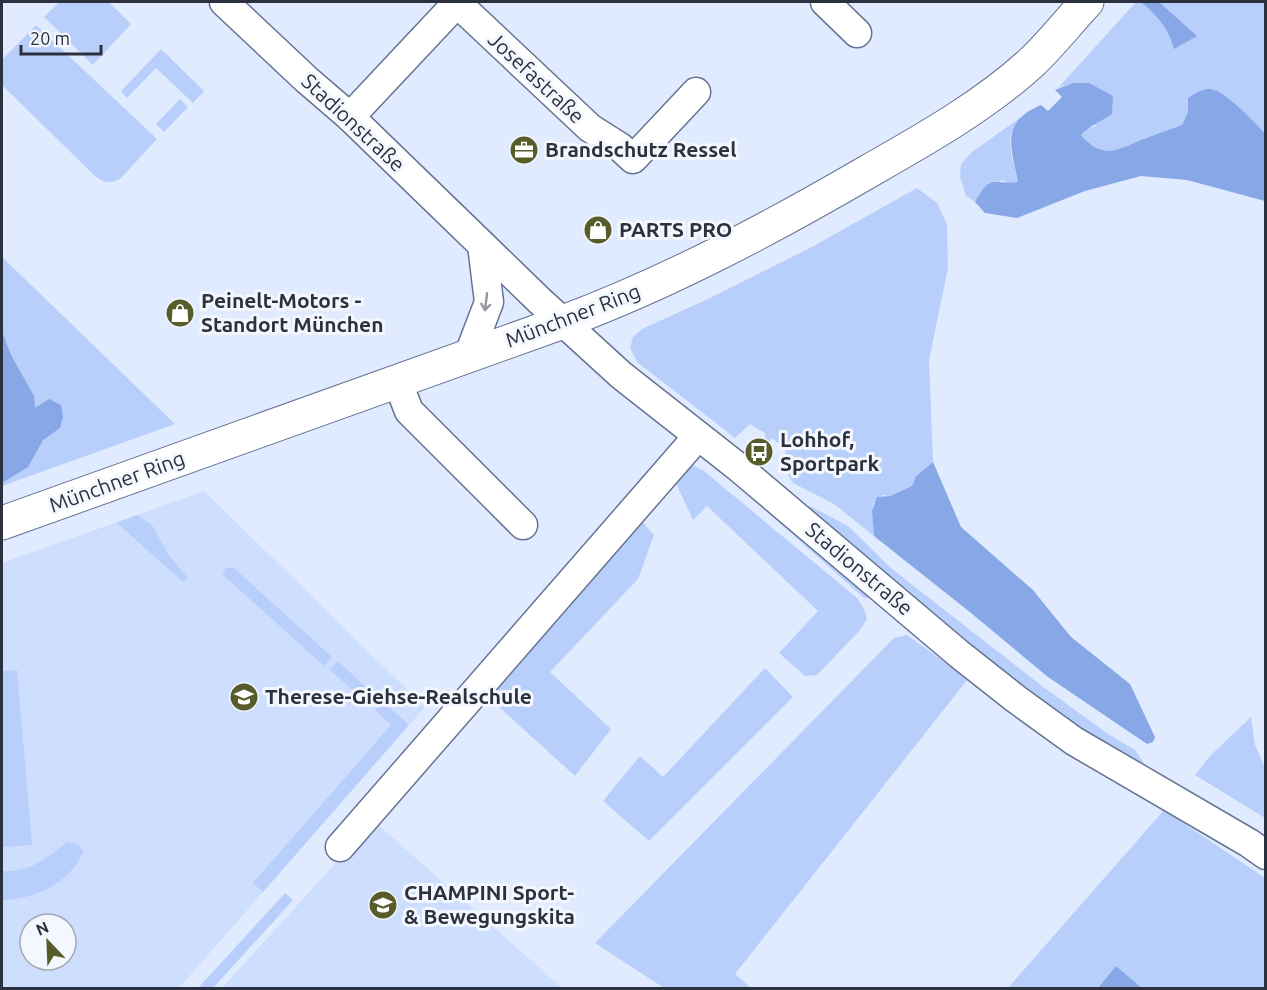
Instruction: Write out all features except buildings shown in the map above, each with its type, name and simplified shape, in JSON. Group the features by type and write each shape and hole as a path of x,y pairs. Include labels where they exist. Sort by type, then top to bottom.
{"main road":[{"name":"Münchner Ring","path":"2,523 563,322 616,302 701,262 787,217 918,143 1002,87 1032,62 1088,2"}],"street":[{"name":"Stadionstraße","path":"224,2 350,117 621,375 738,467 953,650 1074,741 1266,855"},
{"path":"350,117 458,2"},
{"name":"Josefastraße","path":"458,2 590,128 620,147 633,159 696,92"},
{"path":"825,2 857,33"},
{"path":"468,357 489,302 482,245"},
{"path":"398,383 409,411 523,525"},
{"path":"340,847 698,436"}],"shaded area":[{"path":"59,2 109,2 131,24 93,65 44,17"},
{"path":"1136,2 1265,2 1265,133 1224,96 1188,112 1182,125 1117,150 1103,150 1089,143 1081,135 1087,129 1096,126 1073,83 1058,88"},
{"path":"1141,2 1159,2 1197,36 1174,49 1162,23"},
{"path":"36,25 157,139 121,178 105,182 95,176 2,85 2,60"},
{"path":"161,49 204,91 193,103 156,68 127,98 121,91"},
{"path":"1073,83 1089,83 1113,96 1112,114 1081,135 1096,147 1110,151 1182,125 1188,112 1188,98 1204,89 1217,91 1224,95 1265,133 1265,201 1187,180 1141,176 1085,191 1017,218 985,213 975,202 985,187 993,182 1018,182 1011,136 1019,119 1041,105 1048,111 1062,97 1055,90"},
{"path":"180,99 188,107 164,132 156,124"},
{"path":"1021,117 1015,125 1010,140 1018,182 1009,183 1002,180 982,190 975,202 966,196 960,177 961,164 972,152"},
{"path":"917,188 937,203 947,224 948,268 929,360 933,462 916,476 912,486 889,496 883,495 873,504 874,536 834,504 793,483 780,462 787,450 772,438 766,445 765,433 750,424 735,438 637,362 630,348 633,337 642,329 810,248"},
{"path":"2,257 175,424 2,486"},
{"path":"2,332 11,355 34,396 35,408 49,399 61,405 63,417 60,428 43,440 28,467 2,483"},
{"path":"933,462 961,527 1033,590 1071,637 1130,684 1155,737 1153,742 1147,744 1048,677 874,536 872,511 877,497 890,496 912,486 916,476"},
{"path":"686,466 694,466 704,471 857,598 864,609 867,619 860,630 817,675 805,676 779,653 818,611 707,506 693,520 674,479"},
{"path":"204,491 425,707 179,988 2,988 2,563"},
{"path":"808,505 848,526 891,568 1042,686 1108,734 1135,750 1144,763 1128,762 1053,715 822,522"},
{"path":"764,509 865,592 868,599 863,597"},
{"path":"137,515 152,525 168,554 188,578 183,582 117,523"},
{"path":"640,519 654,535 638,579 550,672 611,729 575,776 488,697"},
{"path":"226,568 234,568 332,657 324,666 222,574"},
{"path":"907,635 968,679 735,974 751,988 664,988 595,943 894,638"},
{"path":"338,661 371,692 364,700 330,670"},
{"path":"765,668 793,697 649,841 603,801 640,756 663,777"},
{"path":"17,670 32,845 2,847 2,671"},
{"path":"383,702 408,726 263,892 253,883 391,725 375,710"},
{"path":"1251,717 1255,745 1265,768 1265,818 1195,775 1210,756"},
{"path":"1164,810 1265,878 1265,988 1142,988 1116,966 1098,988 1008,988"},
{"name":"CHAMPINI Sport- & Bewegungskita","path":"374,821 562,988 222,988"},
{"path":"67,842 77,844 84,851 78,863 60,881 50,888 27,897 2,900 2,871 21,870 37,864"},
{"path":"285,893 293,900 213,988 198,988"},
{"path":"1116,966 1142,988 1098,988"}],"place":[{"name":"Brandschutz Ressel","path":"524,150"},
{"name":"PARTS PRO","path":"598,230"},
{"name":"Peinelt-Motors - Standort München","path":"180,313"},
{"name":"Lohhof, Sportpark","path":"759,452"},
{"name":"Therese-Giehse-Realschule","path":"244,697"},
{"name":"CHAMPINI Sport- & Bewegungskita","path":"383,905"}]}
